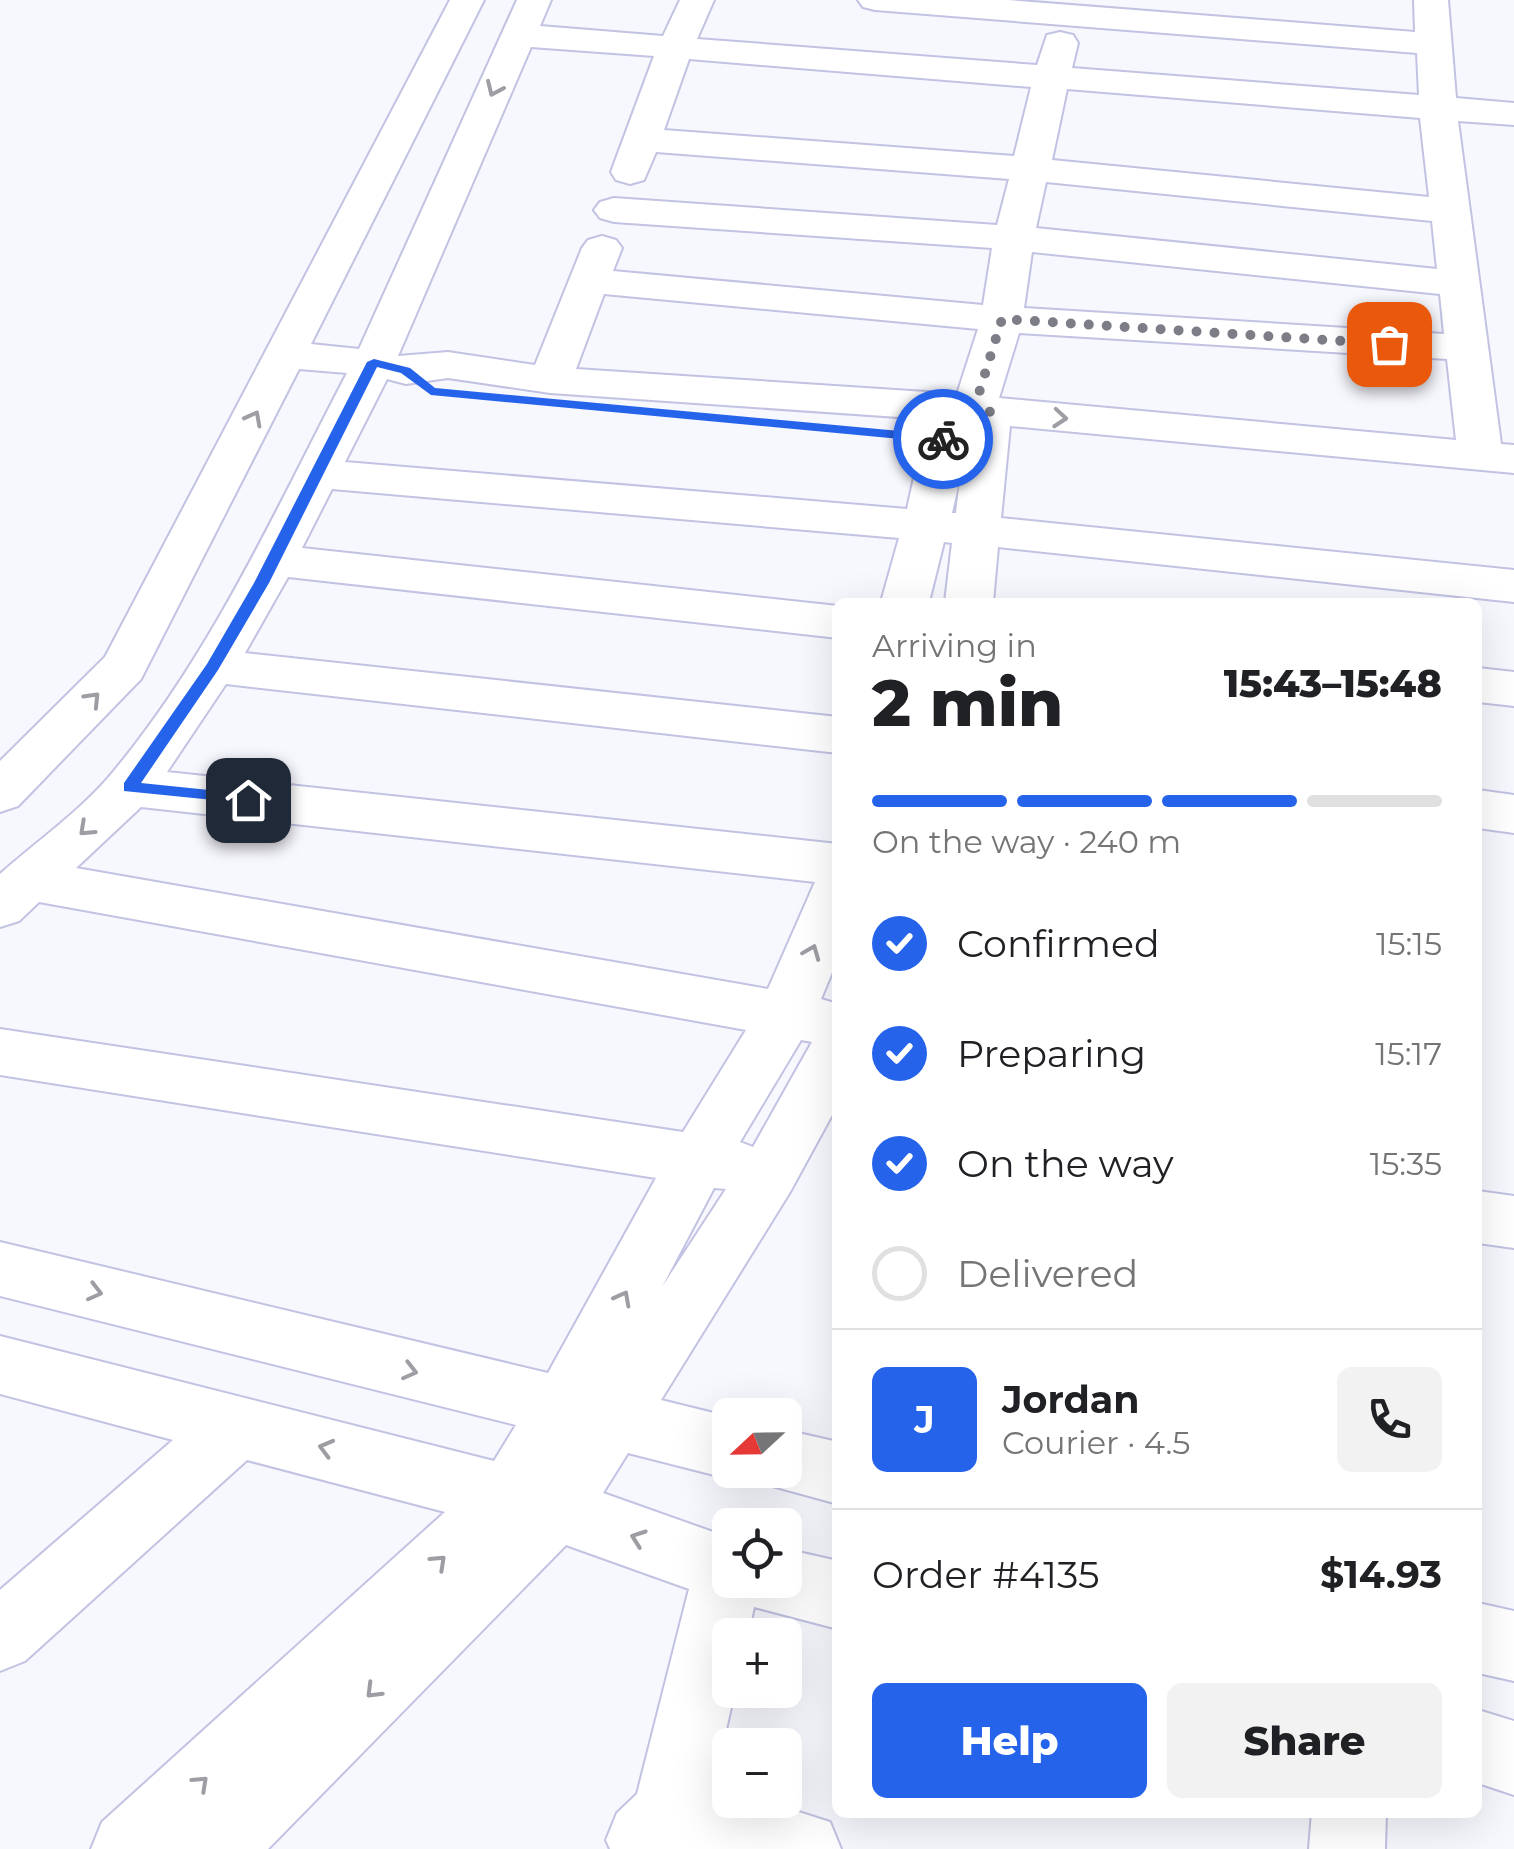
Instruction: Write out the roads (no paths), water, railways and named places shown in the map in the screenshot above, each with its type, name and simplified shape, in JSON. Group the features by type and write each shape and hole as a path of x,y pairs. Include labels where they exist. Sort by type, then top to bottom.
{"street":[{"path":"0,794 124,667 467,0"},
{"path":"550,380 697,0"},
{"path":"874,0 1065,8 1434,44"},
{"path":"390,366 431,391 1497,458 1466,348 1438,109 1432,0"},
{"path":"906,598 925,526 968,422 1002,319 1014,238 1054,78 1065,8"},
{"path":"15,893 130,787 213,666 316,474 390,366 526,18 675,49 1514,114"},
{"path":"644,140 1030,169 1450,211"},
{"path":"614,210 1014,238 1459,284"},
{"path":"591,282 1002,319 1466,348"},
{"path":"287,356 390,366 448,365 550,380 968,422 1514,487"},
{"path":"968,422 978,530 970,598"},
{"path":"316,474 978,530 1514,586"},
{"path":"272,560 832,621"},
{"path":"213,666 832,735"},
{"path":"1482,685 1514,688"},
{"path":"130,787 832,863"},
{"path":"1482,810 1514,814"},
{"path":"15,893 820,1029"},
{"path":"215,1849 532,1503 586,1414 769,1174 820,1029 832,936"},
{"path":"586,1414 699,1158 820,1029"},
{"path":"0,1052 699,1158 769,1174"},
{"path":"1482,1218 1514,1222"},
{"path":"0,1270 712,1444"},
{"path":"6,1373 238,1425 532,1503 712,1564"},
{"path":"0,1636 238,1425"},
{"path":"802,1465 832,1472"},
{"path":"129,1849 532,1503"},
{"path":"802,1587 832,1594"},
{"path":"735,1598 656,1837 803,1849"},
{"path":"1482,1639 1514,1646"},
{"path":"1482,1748 1514,1758"},
{"path":"1347,1849 1349,1818"}]}
